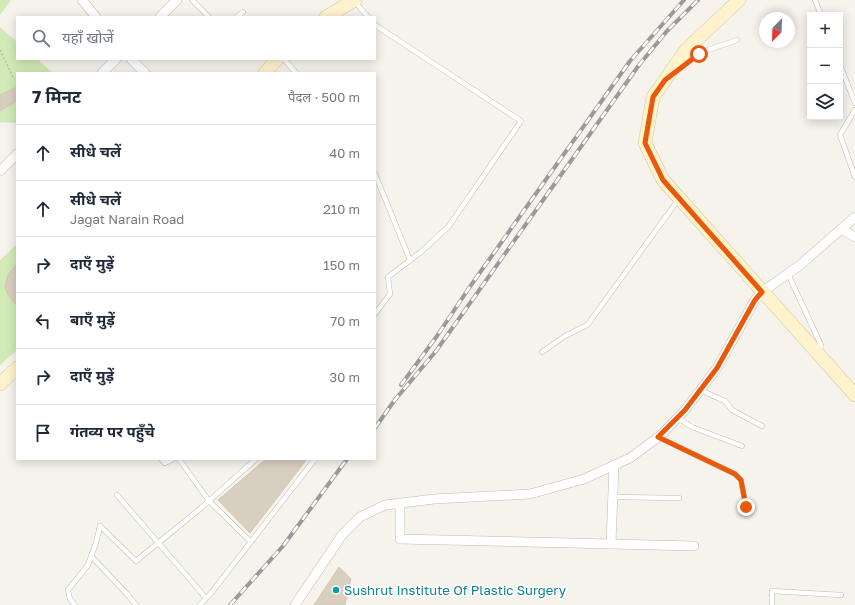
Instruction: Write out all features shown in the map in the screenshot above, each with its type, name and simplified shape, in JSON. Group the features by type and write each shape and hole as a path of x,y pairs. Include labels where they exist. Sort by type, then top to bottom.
{"street":[{"path":"82,0 95,16"},
{"path":"161,16 178,0"},
{"path":"328,16 354,0"},
{"path":"739,0 686,50 653,97 645,143 663,180 855,395"},
{"path":"103,72 115,60"},
{"path":"132,60 144,72"},
{"path":"266,72 276,60"},
{"path":"0,170 16,155"},
{"path":"295,605 342,535 360,517 385,505 434,498 530,494 584,479 630,458 658,437 678,418 717,368 755,300 762,292 800,265 855,218"},
{"path":"841,229 855,237"},
{"path":"0,384 16,369"},
{"path":"611,544 614,465"},
{"path":"400,503 400,539 694,546"}],"lane":[{"path":"192,0 208,16"},
{"path":"354,0 367,16"},
{"path":"815,0 819,12"},
{"path":"238,16 243,12"},
{"path":"376,26 521,121 449,226 421,252 388,277 390,294 376,313"},
{"path":"665,80 699,54 737,40"},
{"path":"285,60 295,72"},
{"path":"843,73 855,103"},
{"path":"855,110 840,136 855,177"},
{"path":"376,176 410,260"},
{"path":"542,352 565,336 587,325 592,320 679,199"},
{"path":"788,274 822,345 819,355"},
{"path":"700,390 725,402 732,410 762,426"},
{"path":"678,418 692,427 742,446"},
{"path":"658,437 735,474 741,480 746,507"},
{"path":"162,460 165,463 171,460"},
{"path":"180,460 208,501 251,542"},
{"path":"75,605 70,599 68,590 88,565 100,526 136,561 255,460"},
{"path":"200,605 314,460"},
{"path":"117,495 206,598"},
{"path":"613,498 679,498"},
{"path":"91,556 136,605"},
{"path":"772,605 772,591 841,595"}],"path":[{"path":"0,50 14,79"}],"green space":[{"path":"0,0 11,0 0,15"},
{"path":"0,27 16,41 16,60 38,60 52,72 16,72 16,123 0,122"},
{"path":"16,245 16,351 0,365 0,260"}],"building":[{"path":"16,87 16,102 0,111 0,95"},
{"path":"16,265 16,304 8,295 5,286 8,275"},
{"path":"265,460 306,460 250,533 218,500"},
{"name":"Sushrut Institute Of Plastic Surgery","path":"339,567 351,579 345,605 314,605"}],"railway":[{"path":"401,385 630,61 684,0"},
{"path":"376,427 394,401 436,351 639,65 667,31 698,0"},
{"path":"230,605 283,546 346,460"}],"place":[{"name":"Sushrut Institute Of Plastic Surgery","path":"336,590"}],"route":[{"path":"699,54 665,80 653,97 645,143 663,180 762,292 755,300 717,368 685,410 658,437 735,474 741,480 746,507"}]}
